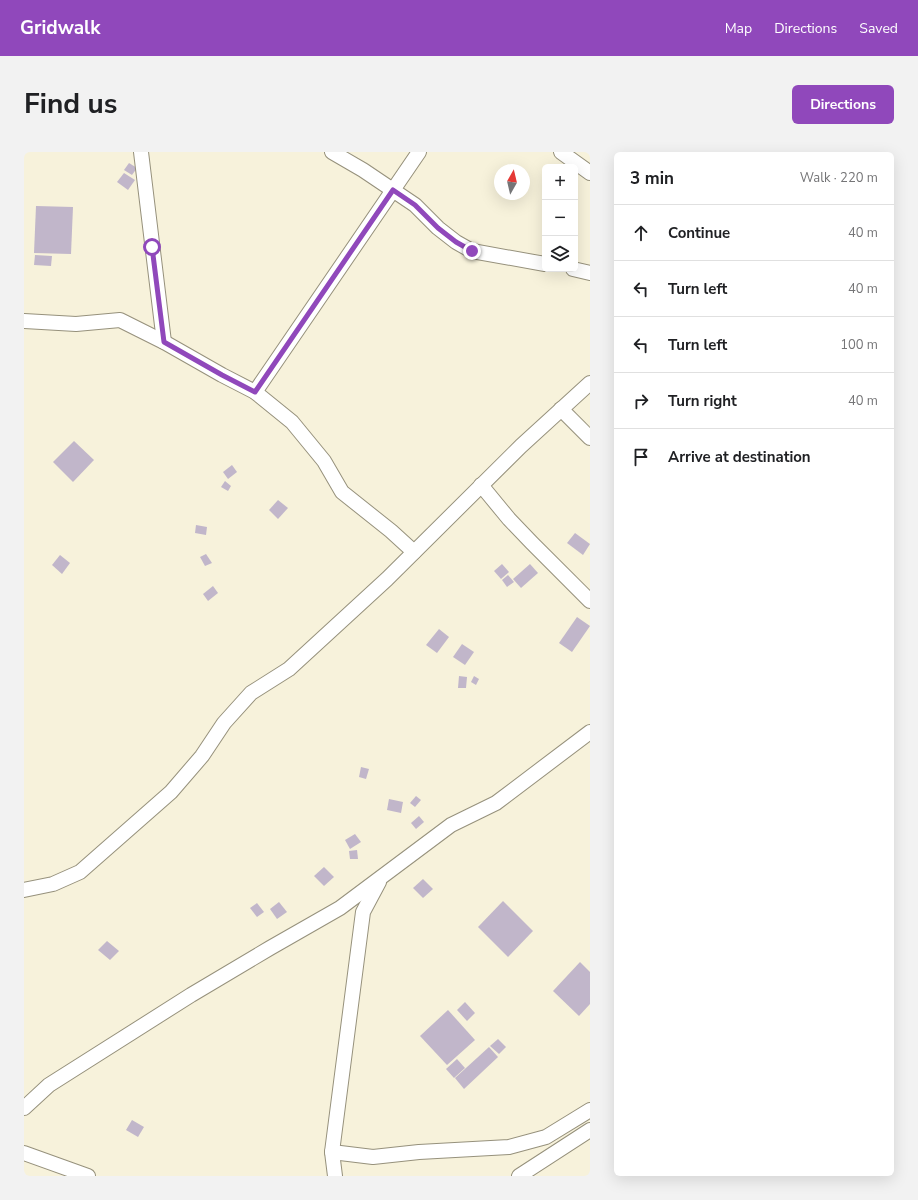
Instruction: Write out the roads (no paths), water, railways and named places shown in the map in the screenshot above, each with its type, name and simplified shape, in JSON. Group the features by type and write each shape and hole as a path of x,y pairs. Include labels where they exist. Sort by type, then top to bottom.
{"street":[{"path":"141,152 164,342"},
{"path":"332,152 415,205 438,228 456,242 472,251 542,263"},
{"path":"255,392 420,152"},
{"path":"561,152 590,173"},
{"path":"578,270 590,273"},
{"path":"24,321 76,324 120,320 164,342 255,392 292,422 324,461 342,492 391,531 414,552"},
{"path":"24,890 53,884 80,872 171,792 202,756 224,723 251,693 289,669 414,552 521,446 590,383"},
{"path":"561,409 590,438"},
{"path":"481,485 527,538 590,601"},
{"path":"24,1108 49,1085 191,995 340,908 451,825 496,803 590,732"},
{"path":"335,1176 332,1152 363,912 381,878"},
{"path":"332,1152 374,1157 419,1152 509,1147 546,1137 590,1110"},
{"path":"519,1176 590,1130"},
{"path":"24,1153 88,1176"}]}
